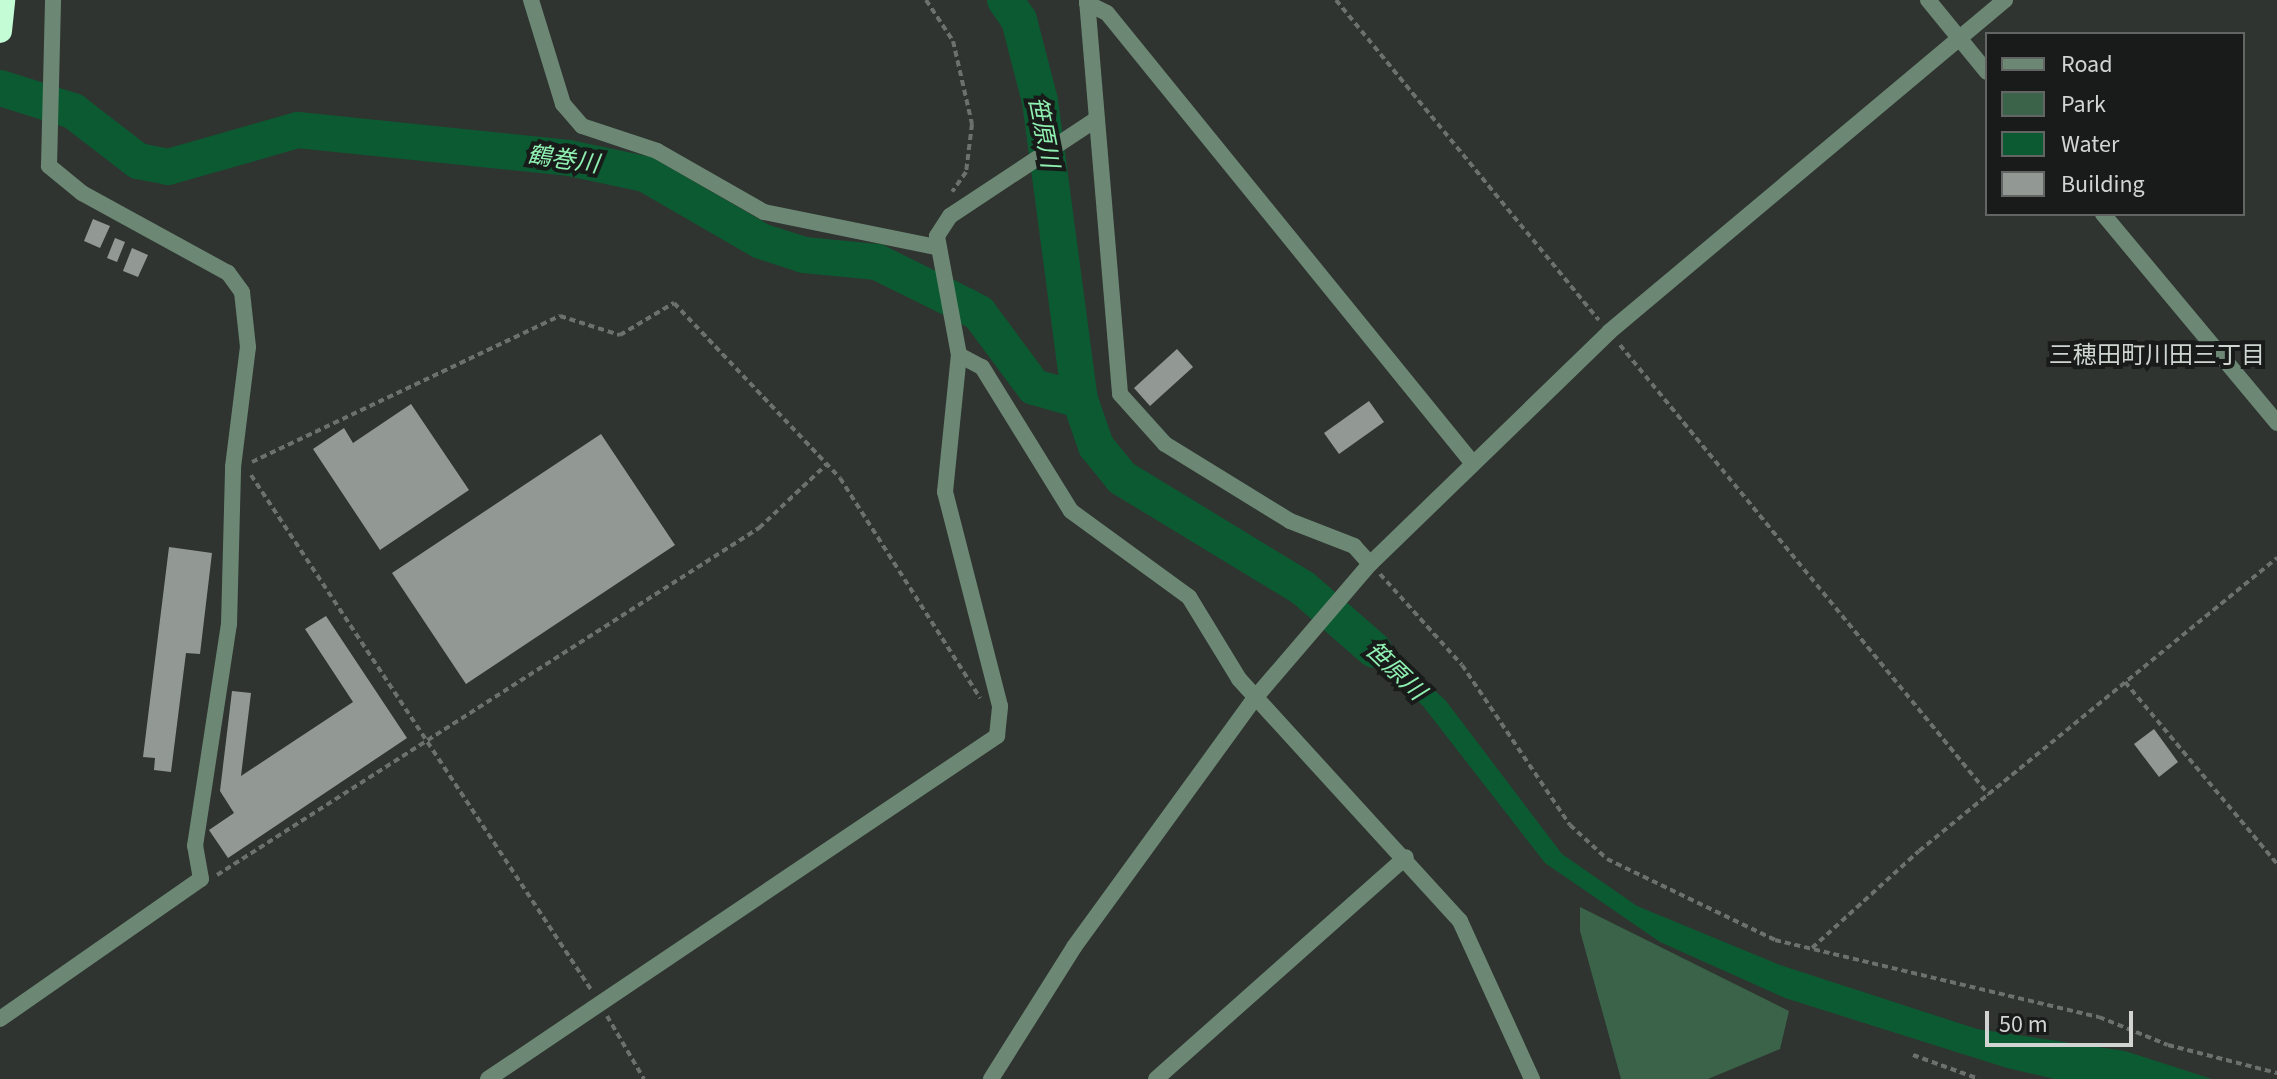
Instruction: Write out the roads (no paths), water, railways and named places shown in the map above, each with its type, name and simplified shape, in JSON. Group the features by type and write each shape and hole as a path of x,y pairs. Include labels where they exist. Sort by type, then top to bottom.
{"highway":[{"path":"0,31 3,0"}],"street":[{"path":"0,1019 194,890 202,873 195,846 229,624 246,310 242,292 222,268 82,193 49,166 53,0"},
{"path":"531,0 563,104 582,126 657,151 764,212 936,250"},
{"path":"1928,0 1985,70"},
{"path":"991,1079 1074,947 1255,698 1370,564 1471,461 1609,332 2005,0"},
{"path":"1087,2 1107,13 1471,461"},
{"path":"1087,2 1120,394 1165,444 1290,521 1354,546 1370,564"},
{"path":"488,1079 991,744 1001,729 1000,706 945,492 956,348 936,250 947,208 1095,120"},
{"path":"2105,216 2277,423"},
{"path":"956,348 985,372 1071,511 1189,597 1255,698 1406,857 1478,947 1532,1079"},
{"path":"1156,1079 1406,857"}],"water":[{"path":"1347,608 1446,701 1562,854 1637,906 1780,965 1977,1029 2125,1051 2212,1079 2055,1079 2007,1068 1785,998 1660,942 1545,863 1423,706 1332,624"}],"waterway":[{"name":"笹原川","path":"1005,0 1019,20 1040,101 1080,400 1096,446 1122,478 1303,588 1374,650"},
{"name":"鶴巻川","path":"0,88 73,111 138,161 168,167 298,130 569,158 645,174 761,241 804,255 877,262 966,306 979,313 1034,387 1080,400"}],"district":[{"name":"三穂田町川田三丁目","path":"2157,356"}]}
